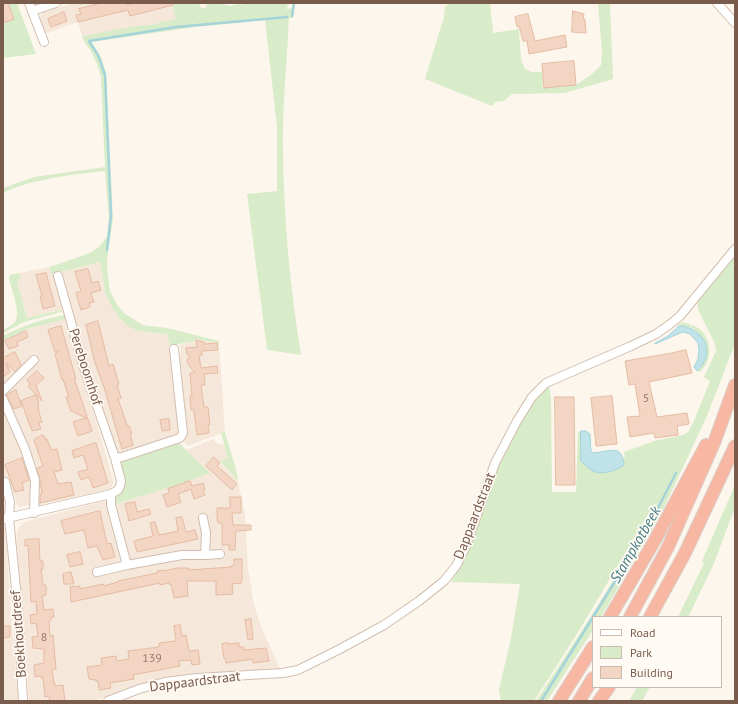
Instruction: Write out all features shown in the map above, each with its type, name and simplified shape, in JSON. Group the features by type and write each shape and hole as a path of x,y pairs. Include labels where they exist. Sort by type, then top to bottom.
{"highway":[{"path":"631,616 668,547 714,443 735,385"},
{"path":"611,616 655,540 696,461 725,413"},
{"path":"651,616 685,553 735,446"},
{"path":"559,701 592,649"},
{"path":"578,701 592,680"},
{"path":"599,701 607,688"}],"street":[{"path":"44,42 31,7 56,3"},
{"path":"717,3 735,22"},
{"name":"Dappaardstraat","path":"108,701 139,689 165,682 197,678 283,673 298,670 384,625 419,601 444,581 456,566 466,546 495,463 517,421 532,397 546,382 631,346 656,334 669,325 680,316 735,249"},
{"name":"Pereboomhof","path":"58,276 84,368 115,458 121,481 118,490 111,494"},
{"path":"115,458 180,438 184,433 174,349"},
{"path":"3,391 34,360"},
{"path":"3,399 25,449 35,480 34,513"},
{"name":"Boekhoutdreef","path":"5,482 10,502 6,519 18,609 23,701"},
{"path":"6,519 111,494 111,505 126,565"},
{"path":"203,518 206,533 205,555"},
{"path":"97,572 182,555 220,554"}],"shaded area":[{"path":"73,3 172,3 177,19 82,36 78,22 44,34 39,19 42,13"},
{"path":"100,262 105,292 138,331 167,334 170,346 180,423 179,435 120,454 117,453 86,367 87,362 60,271"},
{"path":"50,267 51,273 54,273 64,311 61,312 60,310 27,318 17,281 21,278 19,273"},
{"path":"66,319 114,482 110,489 38,505 4,395 36,362 3,389 3,341 27,329"},
{"path":"194,339 219,343 225,432 188,446 184,441 186,436 177,358 181,354 180,345 194,341"},
{"path":"3,404 33,478 31,505 18,507 9,479 3,481"},
{"path":"213,439 216,443 224,444 228,459 220,462 238,481 245,514 248,569 254,605 261,626 280,669 165,677 126,688 95,701 29,701 17,541 17,531 20,526 24,522 104,501 109,504 122,557 119,563 184,557 224,556 224,552 213,551 210,549 204,534 202,550 134,561 127,555 115,504 210,473 186,450"},
{"path":"3,528 5,529 18,701 3,701"}],"green space":[{"path":"3,3 17,3 36,54 3,58"},
{"path":"172,3 199,3 201,8 206,8 207,3 218,3 230,6 238,4 242,5 242,3 288,3 287,9 294,8 293,18 289,18 284,102 283,152 288,254 301,355 267,350 247,194 277,191 277,127 265,20 195,27 91,42 102,59 106,74 113,219 107,260 110,291 117,305 125,314 143,325 167,328 219,341 219,343 195,339 194,341 170,346 167,334 138,331 128,326 112,307 105,292 100,262 51,274 50,267 90,253 99,247 107,237 109,219 105,171 40,181 14,188 3,193 3,188 34,177 105,167 101,77 91,51 82,36 150,25 176,19"},
{"path":"449,3 490,3 493,33 519,29 521,60 525,69 532,72 542,72 543,88 576,85 592,74 601,65 602,52 598,3 610,3 613,79 565,93 512,94 504,101 495,102 492,106 425,79 444,17 445,7"},
{"path":"735,254 735,344 707,416 660,516 602,616 592,616 592,632 547,701 536,701 610,586 651,515 649,513 577,634 534,701 501,701 499,690 511,638 520,584 451,582 462,563 491,480 509,441 538,396 549,386 551,397 552,492 576,492 578,432 581,431 582,461 624,465 624,452 654,441 683,435 688,432 710,381 704,377 716,351 715,344 698,309 697,303"},
{"path":"19,273 21,278 17,281 27,318 61,310 61,312 24,322 3,333 3,330 12,325 16,320 16,306 9,280 10,275"},
{"path":"64,315 66,319 27,329 3,341 3,336 25,326"},
{"path":"683,322 693,325 703,332 709,343 709,356 700,372 697,371 705,357 704,341 700,334 694,329 678,327 677,325"},
{"path":"225,432 238,481 220,461 228,458 221,433"},
{"path":"179,443 210,473 115,504 115,498 122,489 119,465 121,462"},
{"path":"735,485 735,507 713,566 688,616 678,616 704,563 702,561"},
{"path":"636,688 649,688 642,701 629,701"}],"water":[{"path":"682,326 697,332 705,343 707,350 706,357 703,364 697,371 694,367 698,359 698,343 690,334 683,332 655,344 668,336 678,327"},
{"path":"581,431 586,431 590,434 591,452 594,453 610,450 618,451 623,458 624,465 618,469 602,473 589,469 581,461"}],"building":[{"path":"3,3 8,3 14,19 3,23"},
{"path":"102,3 127,3 127,5 134,3 172,3 173,5 130,16 128,10 78,22 76,15 81,14 79,9"},
{"path":"573,11 584,14 583,19 585,19 586,33 572,32"},
{"path":"64,12 67,21 51,27 48,19"},
{"path":"528,14 535,41 565,35 567,47 529,54 527,41 523,41 519,26 517,27 515,17"},
{"path":"574,61 576,85 544,88 542,64"},
{"path":"88,269 92,283 98,281 101,290 91,293 94,302 89,303 90,307 81,310 76,293 81,291 75,272"},
{"path":"46,273 55,306 43,309 40,296 42,296 36,275"},
{"path":"98,321 109,366 113,364 119,384 117,385 121,398 118,399 127,425 132,433 130,433 133,445 122,449 104,387 95,363 86,325"},
{"path":"61,326 76,379 74,379 92,431 78,436 73,422 86,418 71,411 66,397 69,397 63,379 62,380 55,354 59,350 55,352 48,330"},
{"path":"26,331 28,337 17,342 18,346 9,349 5,341"},
{"path":"196,340 204,342 204,344 217,343 218,350 202,351 202,355 199,356 201,368 217,366 218,373 204,374 205,385 201,385 204,407 208,407 210,425 208,425 209,433 197,435 194,410 191,410 190,396 192,396 190,373 195,373 188,364 187,360 190,356 187,354 186,348 197,347"},
{"path":"686,350 692,373 649,382 657,417 687,413 689,424 677,426 678,435 655,438 654,433 630,437 627,417 640,416 635,384 629,385 625,361"},
{"path":"15,352 21,365 15,372 6,363 10,372 3,377 3,356 4,357"},
{"path":"37,371 44,378 36,385 42,401 28,386 30,384 27,380"},
{"path":"16,390 22,406 14,409 7,395"},
{"path":"36,395 42,422 39,423 41,429 32,431 21,401"},
{"path":"612,396 617,444 596,446 591,398"},
{"path":"555,397 574,397 575,485 556,485"},
{"path":"169,419 170,430 162,431 160,420"},
{"path":"43,435 45,439 47,439 51,450 57,449 62,470 54,472 58,484 71,482 74,495 40,503 40,494 42,494 37,468 43,466 34,440"},
{"path":"96,443 108,483 93,488 89,477 81,480 78,472 88,469 83,455 74,458 72,451"},
{"path":"214,457 220,463 217,466 237,484 232,490 206,466"},
{"path":"22,458 29,480 22,483 24,490 15,492 5,465"},
{"path":"190,481 192,486 203,483 205,490 203,491 205,495 194,499 191,489 178,494 181,502 167,507 163,495 169,493 168,489"},
{"path":"230,497 241,497 241,513 232,513 233,525 251,525 251,530 236,531 235,550 229,550 229,545 222,545 222,523 218,523 217,516 217,508 230,508"},
{"path":"135,502 137,512 149,509 151,514 129,521 125,504"},
{"path":"100,511 107,544 111,543 115,557 103,560 97,546 88,548 84,530 65,534 61,521"},
{"path":"182,517 186,532 195,530 198,539 137,552 134,541 153,536 150,523 155,522 159,535 178,531 176,518"},
{"path":"39,539 40,561 43,561 43,569 41,569 43,585 46,585 46,595 42,596 44,610 53,609 54,617 51,617 51,620 49,621 50,636 53,635 56,669 52,669 54,684 55,683 55,686 63,685 65,701 50,701 49,696 45,697 43,678 41,678 41,676 35,677 34,665 44,663 44,649 33,648 32,637 38,636 36,623 31,624 30,615 37,614 36,601 31,602 28,545 25,546 25,540"},
{"path":"80,552 83,564 70,567 67,555"},
{"path":"234,559 242,559 242,580 241,583 232,584 233,594 216,595 216,581 187,581 188,596 174,598 171,584 160,585 160,583 71,602 70,587 80,586 80,589 103,584 104,586 118,581 157,573 157,571 177,568 189,568 189,570 231,567 234,565"},
{"path":"71,572 74,584 64,584 63,574"},
{"path":"251,619 253,639 248,640 245,620"},
{"path":"180,625 182,636 186,635 189,651 198,650 200,664 192,665 191,660 179,661 180,666 133,675 134,679 110,683 111,688 99,690 98,681 89,679 87,667 102,665 101,658 116,656 117,661 129,659 128,651 159,647 159,643 176,641 174,626"},
{"path":"3,626 10,626 10,637 3,638"},
{"path":"239,643 239,647 244,647 244,650 266,648 269,661 253,663 253,659 226,663 222,644"}],"waterway":[{"path":"292,16 294,3"},
{"path":"107,250 111,215 105,75 98,55 89,41 176,27 287,17"},
{"name":"Stampkotbeek","path":"594,616 645,533 676,473"},
{"name":"Stampkotbeek","path":"541,701 592,619"}]}
